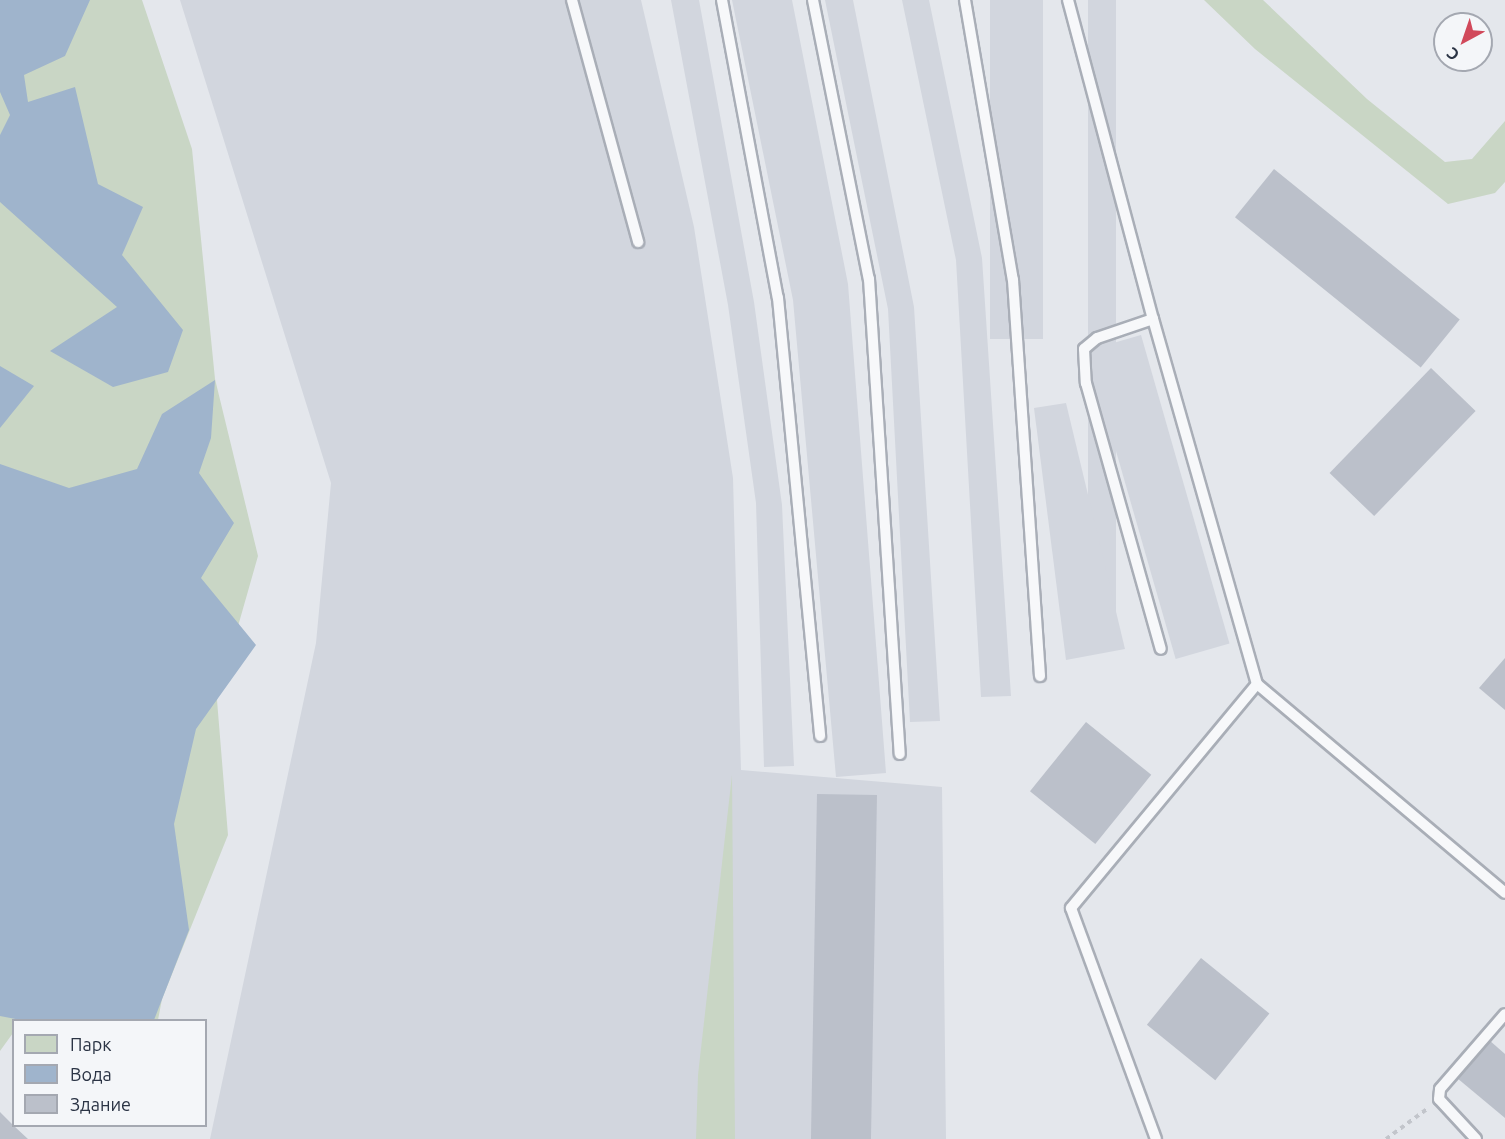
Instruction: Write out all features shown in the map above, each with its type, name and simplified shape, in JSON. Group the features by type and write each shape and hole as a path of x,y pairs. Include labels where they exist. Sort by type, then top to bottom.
{"lane":[{"path":"572,0 638,242"},
{"path":"722,0 778,298 820,736"},
{"path":"813,0 869,279 900,754"},
{"path":"965,0 1013,280 1040,676"},
{"path":"1068,0 1153,319 1257,684 1505,893"},
{"path":"1153,319 1097,338 1084,349 1086,383 1161,649"},
{"path":"1156,1139 1071,908 1257,684"},
{"path":"1476,1139 1439,1099 1446,1078 1505,1014"}],"path":[{"path":"1386,1139 1439,1099"}],"shaded area":[{"path":"180,0 641,0 694,227 733,478 741,770 942,787 946,1139 210,1139 316,643 331,483"},
{"path":"671,0 699,0 754,302 782,505 794,766 764,767 756,503 728,305"},
{"path":"732,0 792,0 848,284 886,773 836,777 793,300"},
{"path":"825,0 853,0 914,307 940,721 910,722 888,309"},
{"path":"902,0 929,0 982,258 1011,696 981,697 956,260"},
{"path":"990,0 1043,0 1043,339 990,339"},
{"path":"1088,0 1116,0 1116,639 1088,639"},
{"path":"1141,335 1229,644 1176,659 1087,350"},
{"path":"1066,403 1125,649 1066,660 1034,408"}],"green space":[{"path":"0,0 142,0 192,149 215,379 258,556 217,700 228,835 162,999 158,1019 12,1019 12,1034 0,1051"},
{"path":"1204,0 1263,0 1367,99 1445,162 1472,159 1505,121 1505,182 1495,193 1448,204 1255,49"},
{"path":"732,775 735,1139 696,1139 698,1075"}],"water":[{"path":"0,0 90,0 65,56 24,75 28,102 75,87 98,184 143,207 122,255 183,330 168,372 113,387 50,351 117,307 0,202 0,135 10,115 0,92"},
{"path":"0,366 34,386 0,428"},
{"path":"215,380 211,438 199,473 234,523 201,578 256,645 196,729 174,824 189,930 154,1019 16,1019 0,1016 0,464 69,488 137,469 162,414"}],"building":[{"path":"1274,169 1460,319 1421,368 1235,217"},
{"path":"1431,368 1476,411 1374,516 1330,473"},
{"path":"1505,658 1505,710 1479,688"},
{"path":"1086,722 1151,775 1095,844 1030,791"},
{"path":"817,794 877,795 871,1139 811,1139"},
{"path":"1201,958 1269,1013 1215,1080 1147,1025"},
{"path":"1489,1040 1505,1054 1505,1118 1457,1078"},
{"path":"0,1112 12,1124 12,1127 15,1127 28,1139 0,1139"}]}
